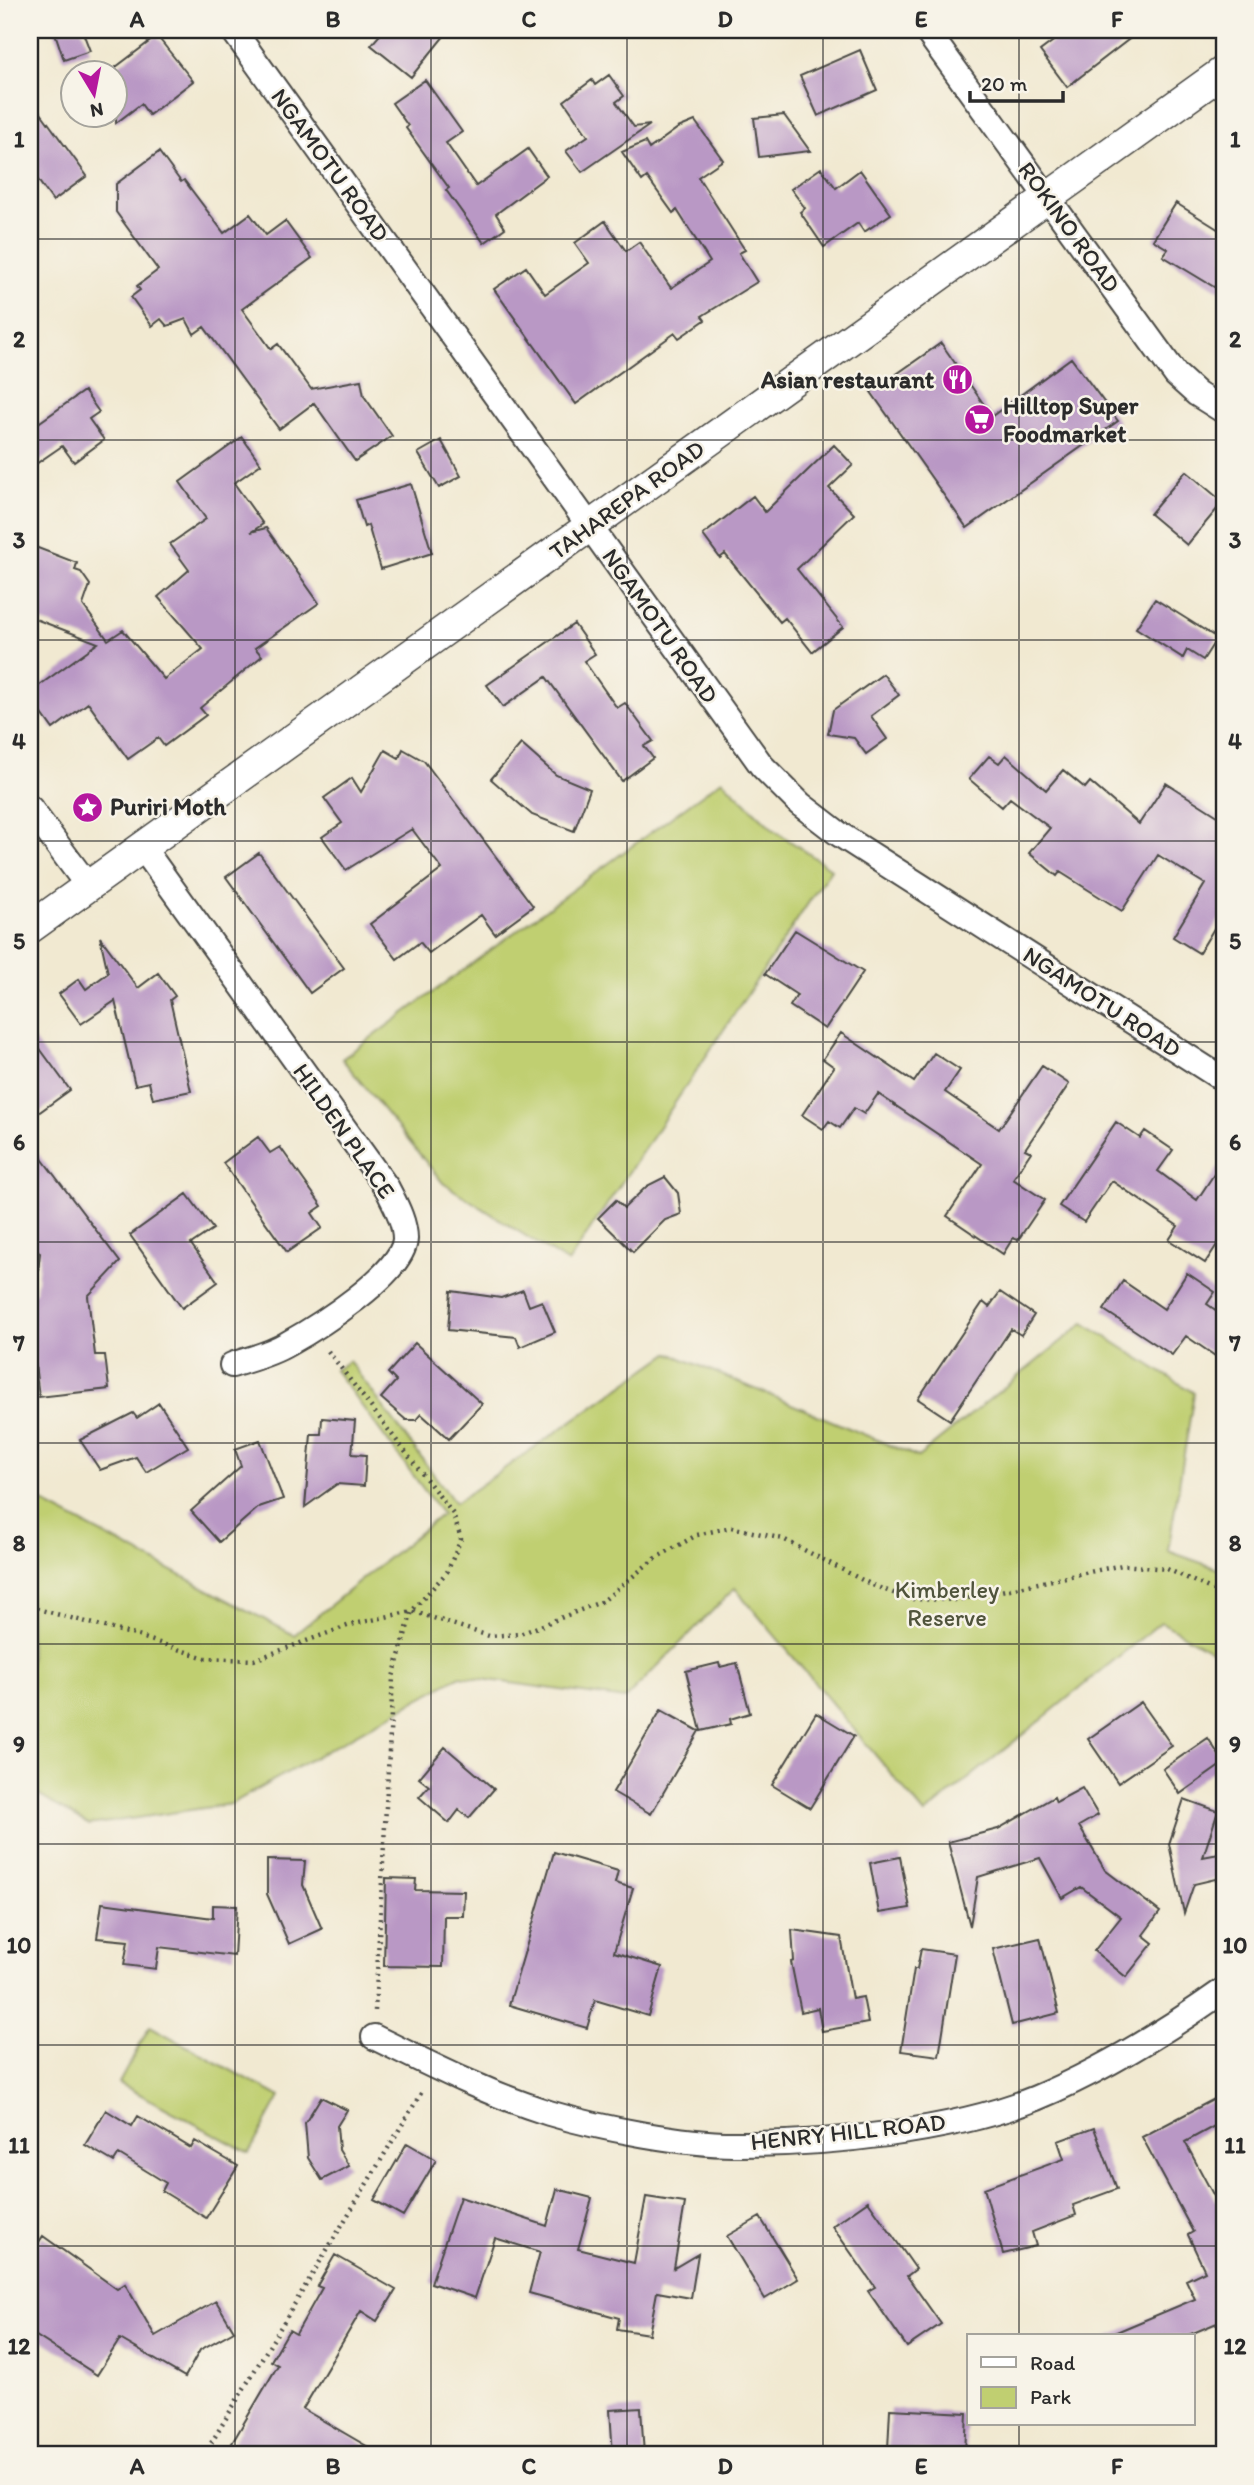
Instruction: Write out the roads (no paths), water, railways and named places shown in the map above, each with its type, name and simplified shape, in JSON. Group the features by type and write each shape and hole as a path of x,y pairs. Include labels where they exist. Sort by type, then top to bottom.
{"street":[{"name":"NGAMOTU ROAD","path":"233,30 762,766 800,804 849,840 1224,1080"},
{"name":"ROKINO ROAD","path":"926,30 1176,375 1197,394 1224,411"},
{"name":"TAHAREPA ROAD","path":"30,928 1224,71"},
{"path":"30,808 88,886"},
{"name":"HILDEN PLACE","path":"143,848 387,1188 401,1216 405,1240 397,1261 376,1284 286,1345 232,1365"},
{"name":"HENRY HILL ROAD","path":"374,2037 468,2083 551,2113 612,2127 736,2145 891,2132 965,2119 1034,2098 1168,2031 1224,1990"}],"place":[{"name":"Asian restaurant","path":"957,380"},
{"name":"Hilltop Super Foodmarket","path":"980,420"},
{"name":"Puriri Moth","path":"87,807"}],"park label":[{"name":"Kimberley Reserve","path":"947,1604"}]}
